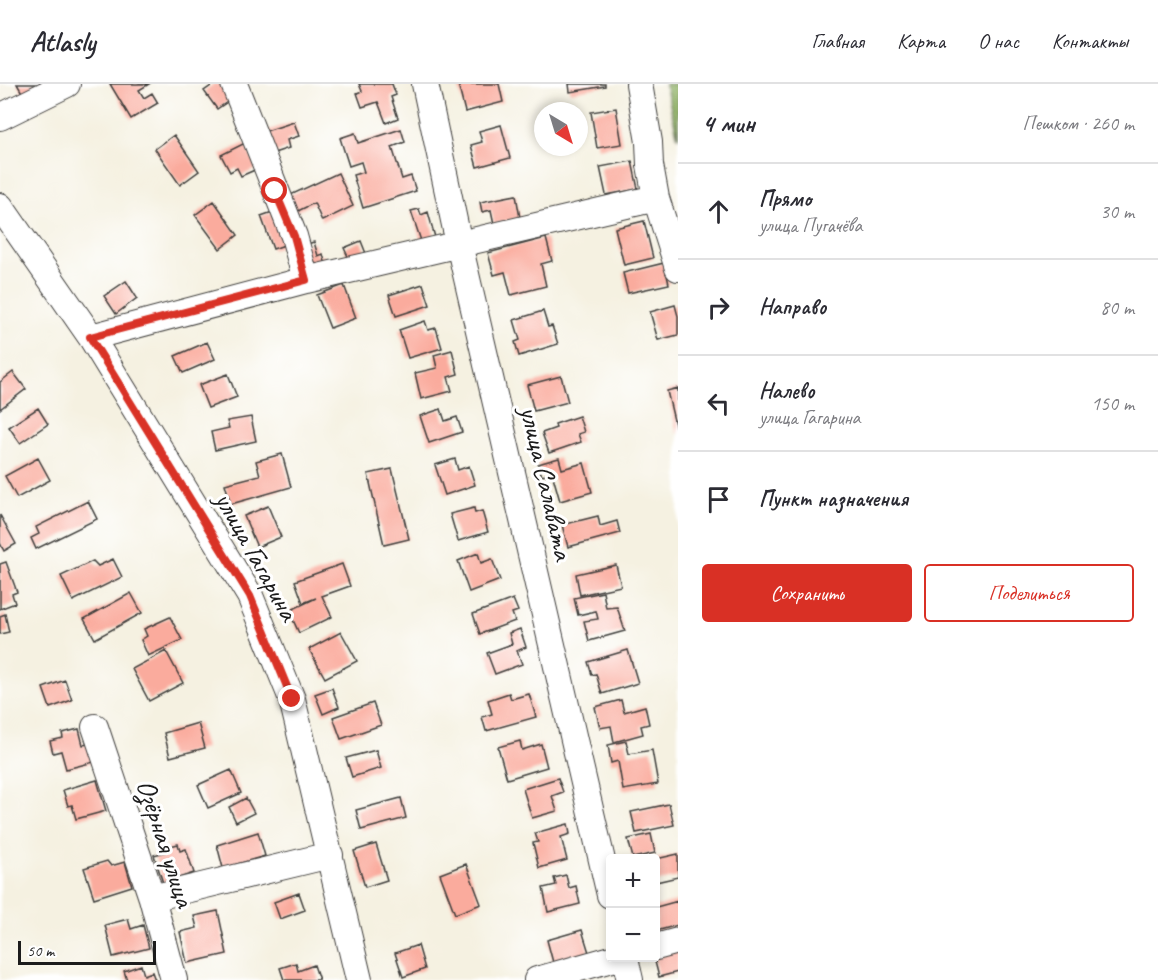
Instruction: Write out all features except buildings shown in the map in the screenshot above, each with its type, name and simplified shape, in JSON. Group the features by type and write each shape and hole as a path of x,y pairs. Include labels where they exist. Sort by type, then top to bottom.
{"street":[{"path":"0,117 67,84"},
{"path":"234,84 294,236 306,280"},
{"name":"улица Салавата","path":"425,84 459,244 606,878"},
{"path":"639,84 656,198 678,268"},
{"path":"90,337 306,280 656,198"},
{"name":"улица Гагарина","path":"0,206 90,337 250,596 292,699 359,980"},
{"name":"Озёрная улица","path":"95,727 152,898 174,980"},
{"path":"152,898 330,855"},
{"path":"660,946 678,941"},
{"path":"537,980 606,960"},
{"path":"626,962 630,980"}],"green space":[{"path":"665,84 678,84 678,138"}],"route":[{"path":"275,191 294,236 306,280 90,337 250,596 292,699"}]}
